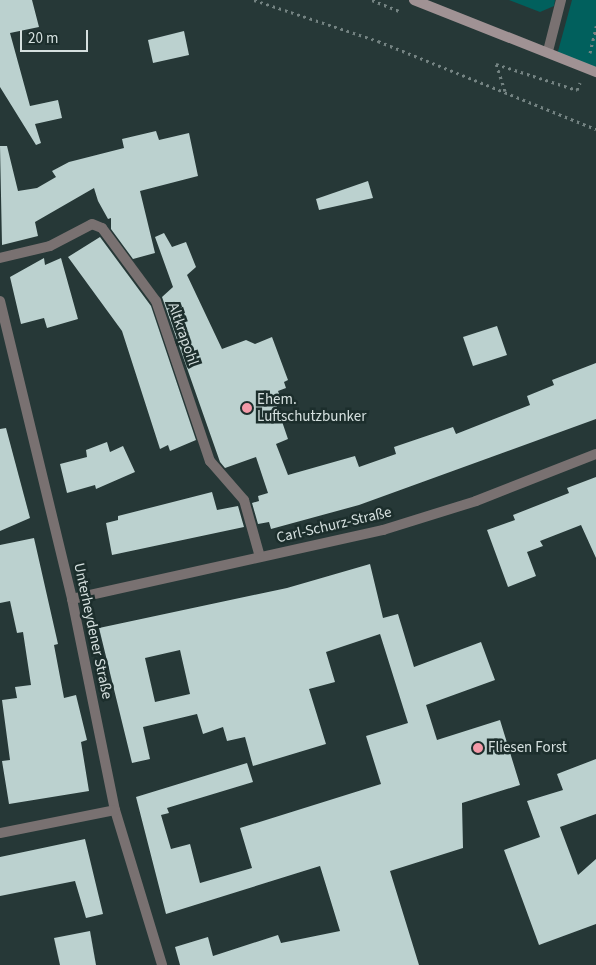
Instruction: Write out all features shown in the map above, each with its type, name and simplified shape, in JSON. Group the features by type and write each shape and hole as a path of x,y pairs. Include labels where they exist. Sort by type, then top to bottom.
{"main road":[{"path":"414,0 548,51 596,72"}],"street":[{"path":"548,51 561,0"},
{"name":"Altkrapohl","path":"0,258 50,246 92,224 102,228 156,301 210,461 244,500 260,557"},
{"name":"Unterheydener Straße","path":"0,301 72,599 115,810 162,965"},
{"name":"Carl-Schurz-Straße","path":"72,599 383,530 476,501 596,454"},
{"path":"0,833 115,810"}],"path":[{"path":"254,0 378,41 596,129"},
{"path":"505,91 496,64 577,90 581,82"}],"shaded area":[{"path":"509,0 555,0 554,6 540,12"},
{"path":"572,0 596,0 596,70 557,55"}],"building":[{"path":"0,0 32,0 39,27 10,33 30,106 58,100 62,118 35,124 41,143 36,145 0,87"},
{"path":"184,31 189,55 153,63 148,40"},
{"path":"156,131 159,140 189,133 198,176 140,191 155,253 133,259 111,229 111,218 108,219 98,201 94,188 35,222 38,236 2,245 0,146 7,146 18,191 37,188 56,177 52,171 69,162 124,148 122,139"},
{"path":"368,181 373,198 319,210 316,199"},
{"path":"164,233 172,247 186,242 196,267 187,275 222,349 246,340 255,344 272,337 288,380 284,382 286,388 278,391 281,399 275,401 288,439 276,444 288,475 355,456 359,467 396,454 394,447 453,427 456,434 530,405 527,396 554,385 552,380 596,363 596,419 359,505 271,529 269,522 258,524 252,503 259,501 258,496 268,493 256,457 225,468 220,462 162,297 173,287 155,237"},
{"path":"100,237 151,306 196,440 170,451 168,445 160,449 122,331 68,257"},
{"path":"44,258 45,265 61,258 78,319 47,328 44,318 21,324 10,277"},
{"path":"497,326 507,355 473,366 463,337"},
{"path":"6,428 30,518 0,531 0,429"},
{"path":"107,442 110,452 123,446 135,472 96,489 95,485 67,493 60,464 87,457 86,450"},
{"path":"596,477 596,558 581,525 540,541 543,546 527,552 536,576 508,587 487,530 515,520 513,515 569,493 567,488"},
{"path":"212,492 217,510 238,506 244,527 112,555 106,523 118,520 118,516"},
{"path":"34,538 58,644 54,645 64,698 76,695 87,740 81,742 89,791 9,804 2,761 10,760 2,700 17,698 15,687 31,685 23,632 17,633 10,601 0,603 0,545"},
{"path":"370,564 383,618 398,614 414,667 481,642 495,680 426,705 437,740 500,720 520,785 462,803 463,848 390,871 419,965 180,965 175,947 208,937 213,956 278,935 281,943 340,931 320,866 166,914 136,797 247,763 253,782 167,808 169,813 161,815 171,849 190,844 200,883 252,868 240,828 381,784 366,736 408,723 380,634 326,652 335,682 309,689 326,744 253,766 245,737 227,741 223,727 203,734 197,714 143,727 150,759 132,763 99,628 287,588","holes":["180,650 190,694 155,702 145,658"]},
{"path":"596,759 596,814 560,827 578,875 596,859 596,924 539,945 504,850 540,837 527,801 563,790 557,774"},
{"path":"85,839 103,914 86,918 75,881 0,896 0,857"},
{"path":"90,931 96,965 60,965 54,938"}],"place":[{"name":"Ehem. Luftschutzbunker","path":"247,408"},
{"name":"Fliesen Forst","path":"478,748"}]}
